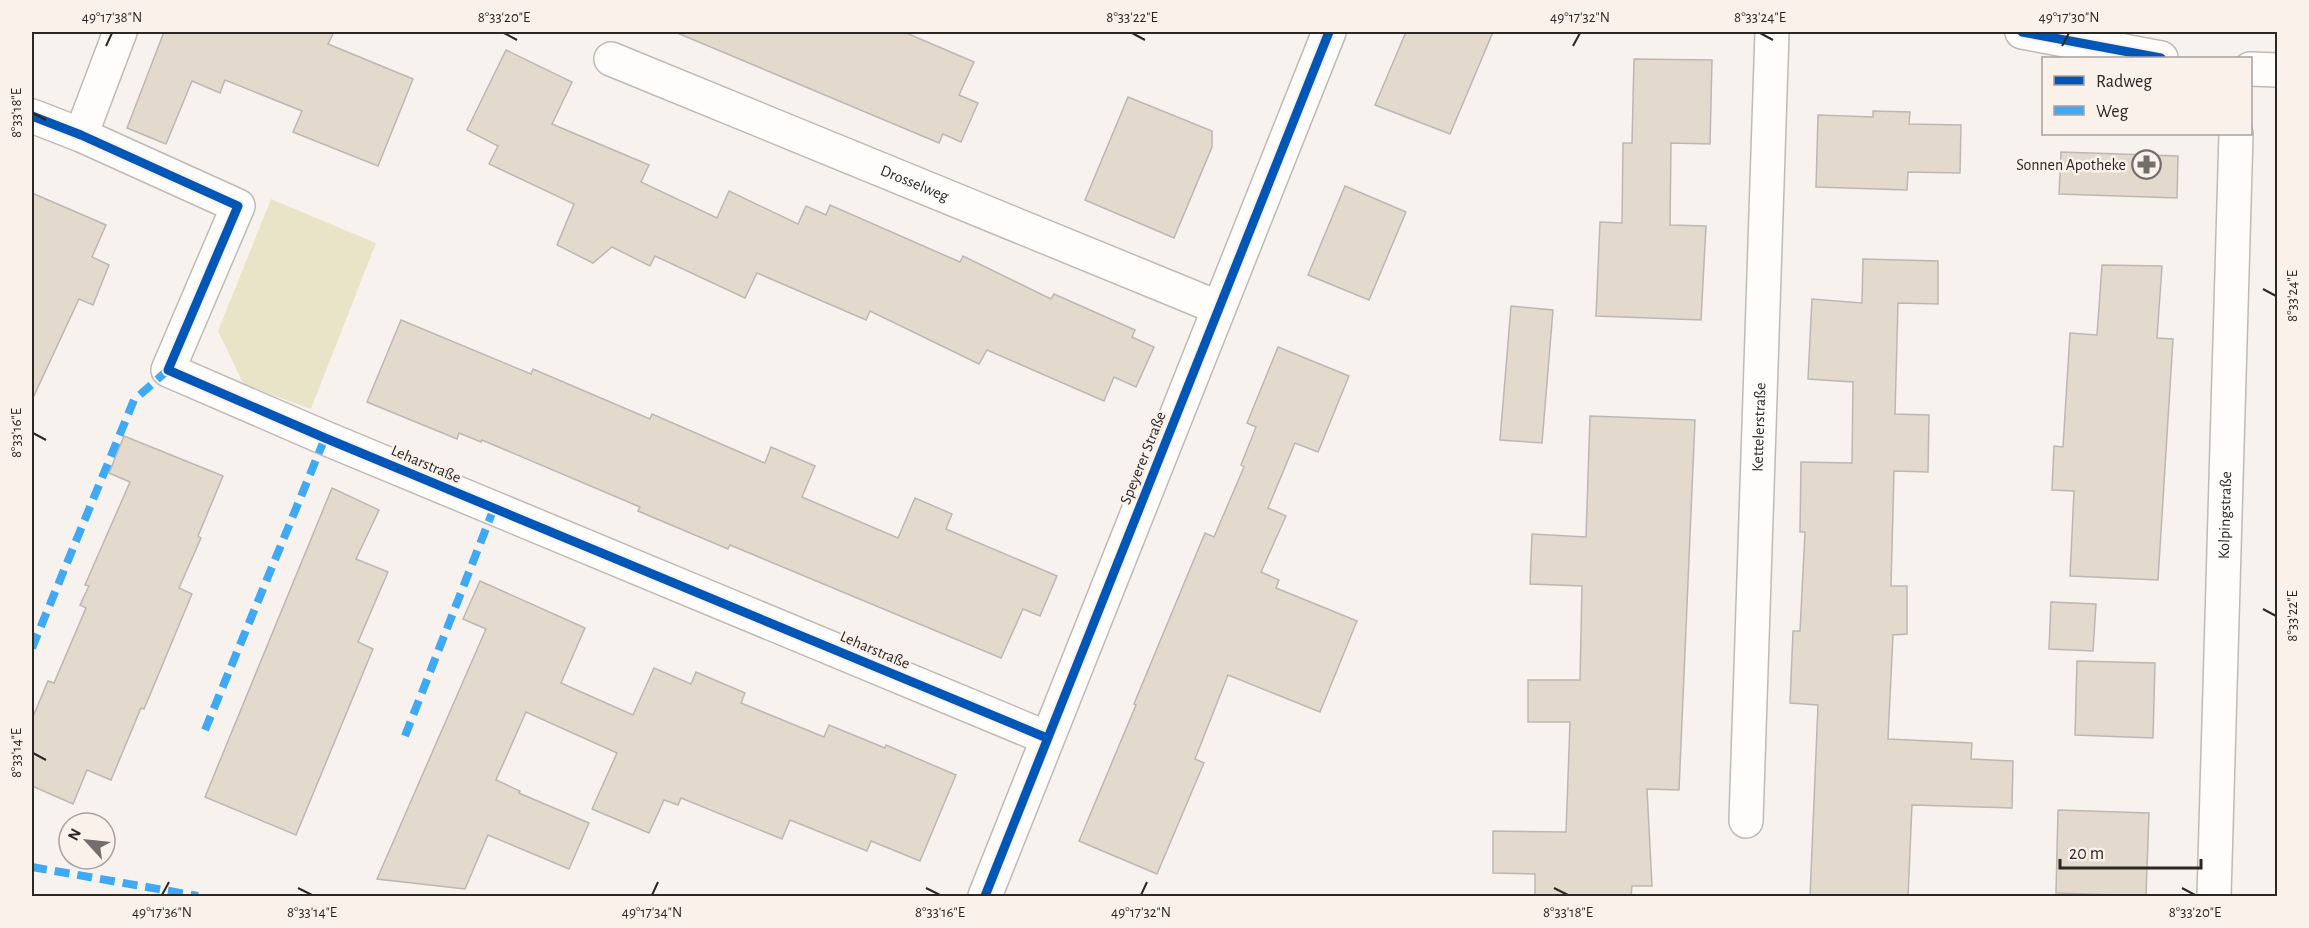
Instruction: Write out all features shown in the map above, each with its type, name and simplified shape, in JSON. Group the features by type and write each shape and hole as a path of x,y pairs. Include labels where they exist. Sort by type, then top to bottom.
{"street":[{"path":"81,135 120,32"},
{"name":"Speyerer Straße","path":"985,897 1329,32"},
{"name":"Kettelerstraße","path":"1746,820 1772,32"},
{"path":"2022,32 2156,57"},
{"name":"Drosselweg","path":"611,59 1219,308"},
{"path":"2252,69 2277,70"},
{"name":"Leharstraße","path":"32,116 81,135 238,206 168,370 325,438 1047,738"},
{"name":"Kolpingstraße","path":"2214,897 2236,135"}],"shaded area":[{"path":"271,199 376,243 311,409 244,385 218,331"}],"building":[{"path":"164,32 334,32 328,44 413,79 378,166 293,132 302,111 225,80 220,93 192,81 166,144 127,128"},
{"path":"675,32 904,32 974,62 959,95 978,103 961,142 943,134 939,143"},
{"path":"1406,32 1493,32 1450,134 1375,105"},
{"path":"506,50 572,82 552,124 649,165 641,182 717,218 729,191 798,224 806,206 826,215 830,205 960,262 963,256 1051,299 1054,294 1135,330 1132,337 1154,347 1136,387 1114,377 1104,401 987,350 979,364 870,311 866,320 757,273 745,298 655,256 650,266 612,247 593,263 557,245 574,204 489,164 498,146 467,130"},
{"path":"1634,59 1712,60 1710,144 1671,143 1670,225 1706,226 1701,320 1596,316 1600,222 1622,223 1623,143 1632,143"},
{"path":"1128,97 1212,131 1212,147 1174,238 1085,200"},
{"path":"1873,111 1910,112 1909,124 1961,125 1960,173 1908,172 1907,190 1816,187 1818,115 1873,117"},
{"path":"2061,152 2178,156 2177,198 2059,194"},
{"path":"1345,186 1406,212 1369,300 1308,275"},
{"path":"32,193 106,225 92,257 109,265 93,305 79,299 32,400"},
{"path":"1863,259 1938,261 1938,304 1898,303 1895,414 1929,415 1928,472 1894,471 1891,586 1907,586 1907,634 1893,635 1888,739 1972,743 1971,759 2013,761 2012,808 1912,805 1908,897 1810,897 1818,705 1790,703 1793,631 1800,631 1805,532 1800,532 1801,462 1852,463 1853,382 1808,379 1812,299 1862,303"},
{"path":"2102,265 2162,266 2157,338 2173,339 2158,580 2070,576 2074,491 2052,490 2054,446 2063,447 2070,333 2097,335"},
{"path":"1511,306 1553,310 1542,443 1500,440"},
{"path":"401,320 531,374 533,369 650,419 652,414 765,463 771,447 815,466 802,497 898,538 915,498 952,514 946,529 1057,576 1040,616 1023,609 1001,658 730,545 728,549 638,511 640,507 482,440 481,442 459,433 457,439 367,402"},
{"path":"1278,347 1349,376 1318,452 1295,443 1268,508 1286,516 1261,572 1279,580 1276,588 1357,621 1320,712 1228,675 1195,759 1204,763 1157,874 1079,841 1205,533 1214,537 1244,467 1241,465 1256,427 1247,423"},
{"path":"1590,416 1695,420 1679,790 1647,789 1652,886 1632,886 1631,897 1535,897 1535,874 1493,873 1493,831 1566,832 1570,722 1528,722 1528,680 1580,680 1582,586 1530,584 1532,534 1586,537"},
{"path":"124,436 223,476 198,536 201,538 179,588 192,594 144,709 141,708 111,780 87,770 73,804 32,786 32,719 48,681 54,683 86,608 80,605 89,586 85,585 130,482 109,473"},
{"path":"332,488 379,510 356,559 388,572 358,642 373,649 296,835 205,797"},
{"path":"480,581 585,628 561,683 633,715 654,668 691,684 696,672 745,693 741,703 824,737 829,725 885,748 886,745 956,775 920,861 871,841 867,851 790,820 782,839 681,798 678,805 664,800 649,833 592,809 617,753 526,712 496,780 520,791 519,793 589,823 569,869 488,835 465,889 377,879 486,629 463,619"},
{"path":"2051,602 2096,604 2093,651 2049,649"},
{"path":"2077,661 2155,663 2153,738 2075,735"},
{"path":"2058,810 2149,813 2146,896 2056,893"}],"marked path":[{"path":"32,648 134,400 168,370"},
{"path":"205,730 325,438"},
{"path":"405,736 494,508"},
{"path":"32,867 198,896"}],"cycle path":[{"path":"985,896 1329,32"},
{"path":"2022,32 2156,57"},
{"path":"32,116 81,135 238,206 168,370 325,438 1047,738"}],"place":[{"name":"Sonnen Apotheke","path":"2147,165"}]}
